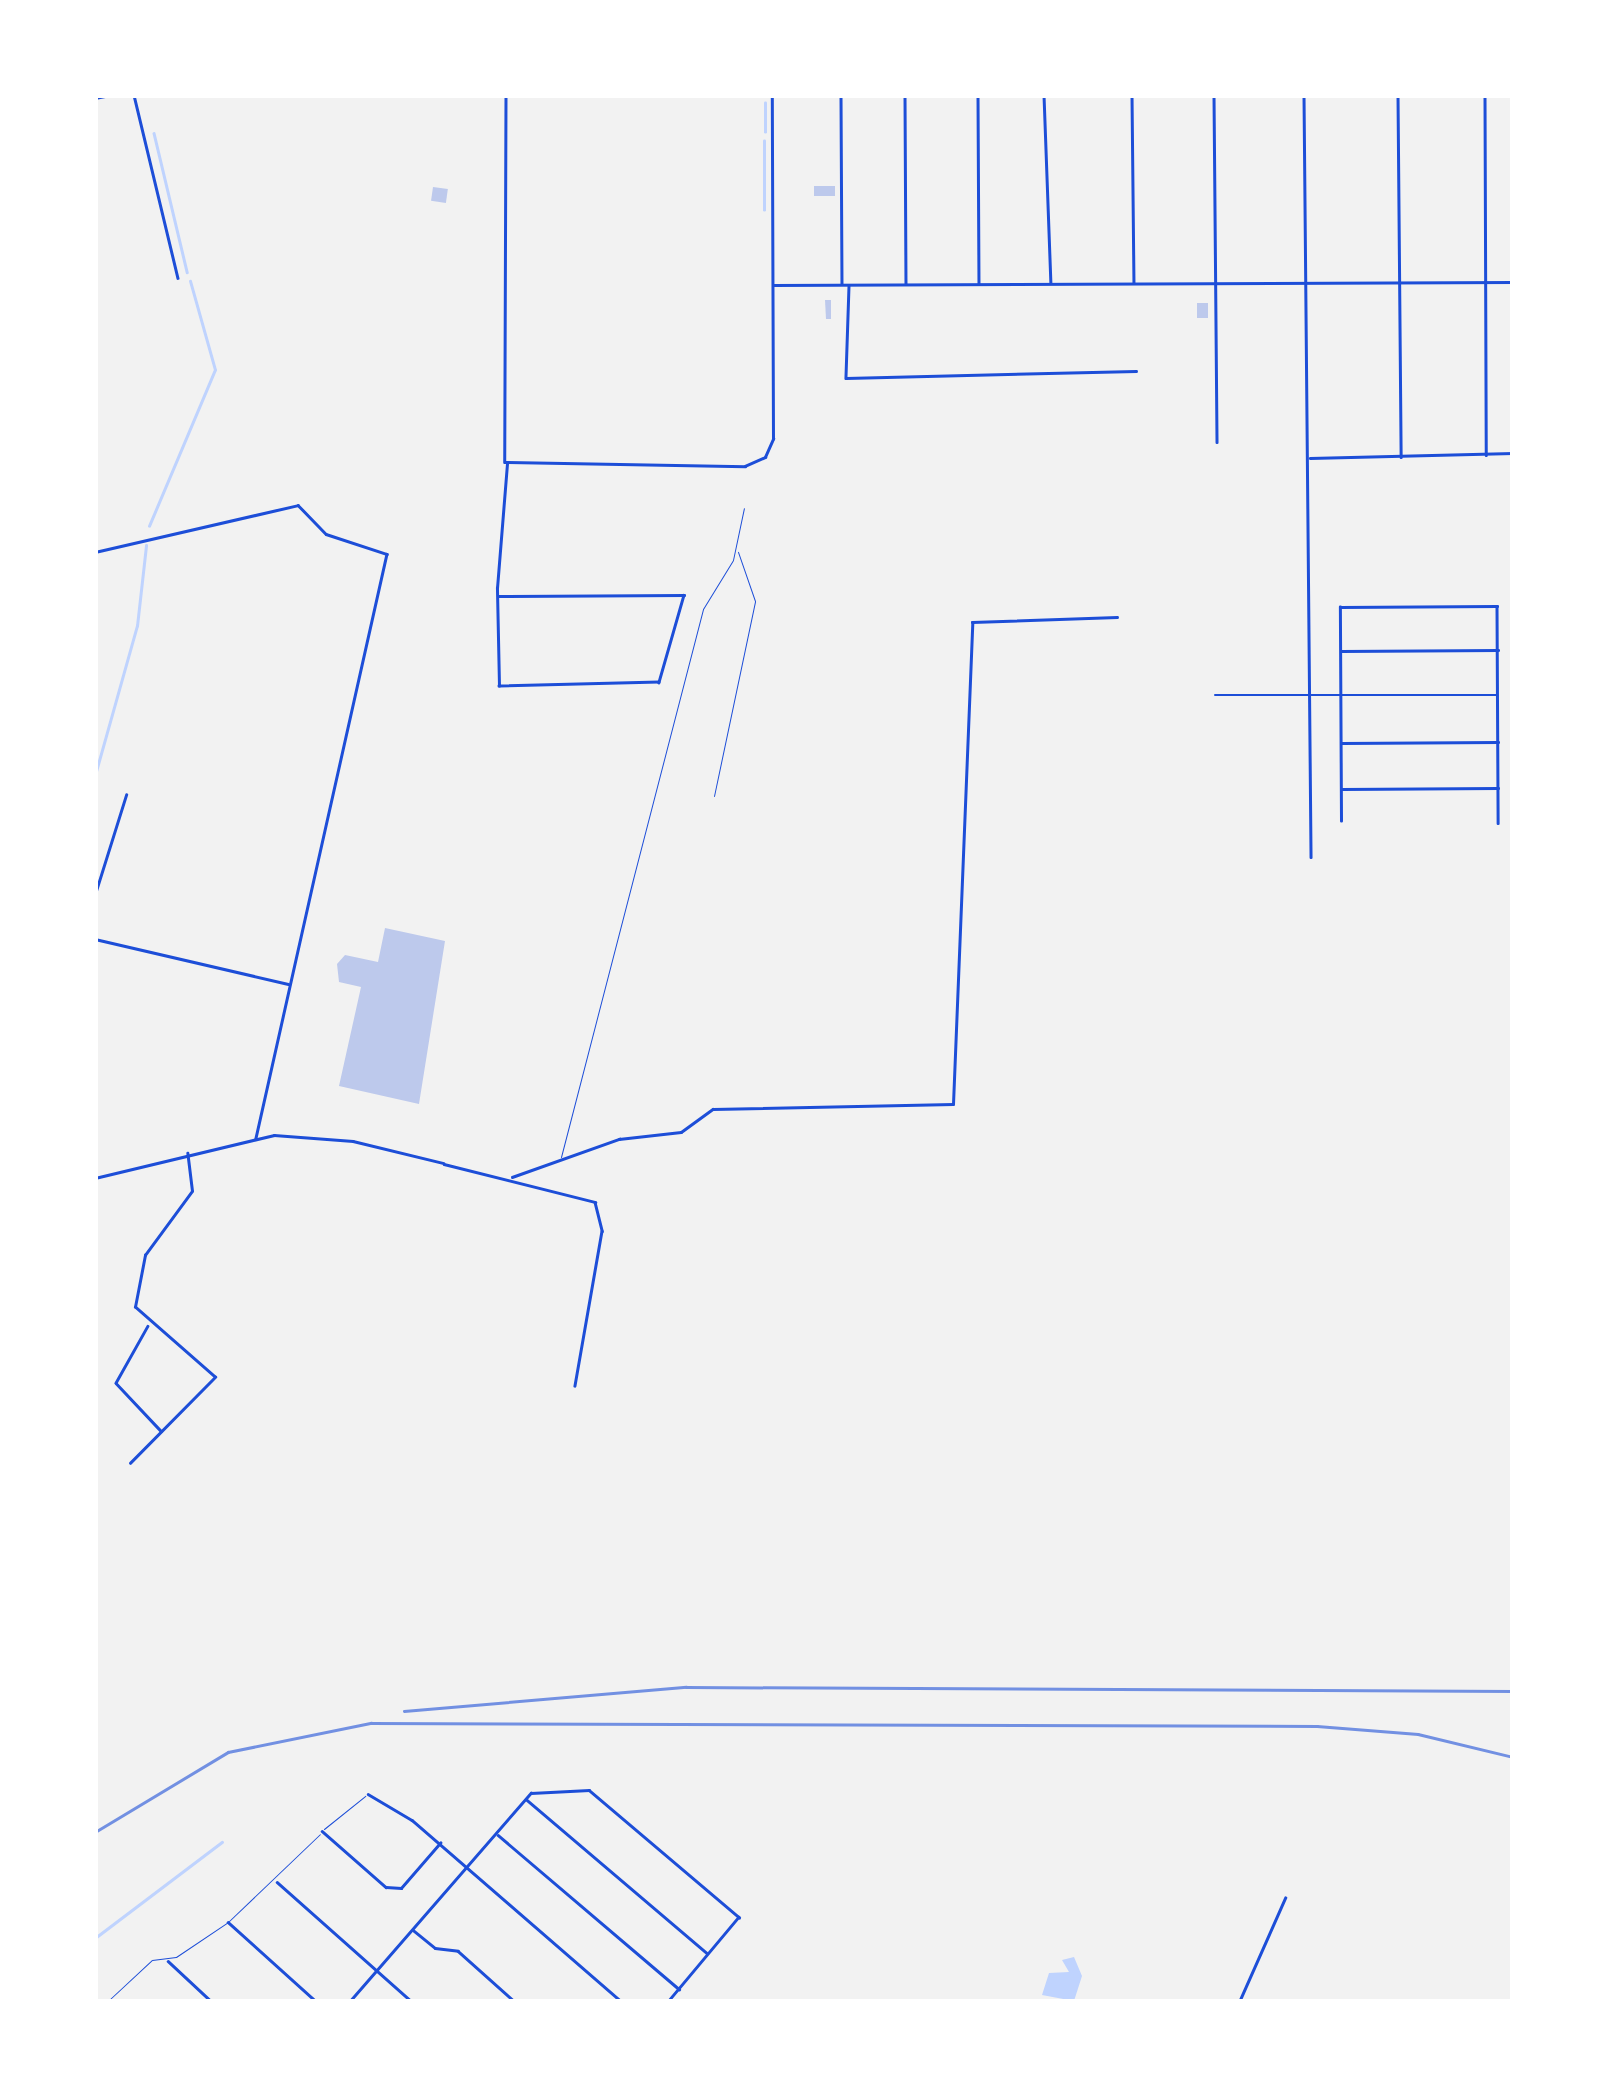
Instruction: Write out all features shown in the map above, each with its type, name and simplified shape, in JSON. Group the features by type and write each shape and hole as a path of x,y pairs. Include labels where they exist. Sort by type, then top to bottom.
{"street":[{"path":"95,98 111,95"},
{"path":"134,95 178,278"},
{"path":"498,596 684,595 658,682 499,686 498,596 506,462 506,95"},
{"path":"506,462 746,466 765,457 774,439 772,95"},
{"path":"841,95 842,285"},
{"path":"906,95 906,286"},
{"path":"978,95 979,285"},
{"path":"1044,95 1052,284"},
{"path":"1132,95 1134,283"},
{"path":"1214,95 1219,282 1217,442"},
{"path":"1304,95 1312,857"},
{"path":"1398,95 1401,457"},
{"path":"1485,95 1486,454"},
{"path":"771,285 1513,282"},
{"path":"849,285 846,378 1136,371"},
{"path":"1309,458 1513,453"},
{"path":"95,552 298,505 326,534 387,554 256,1138"},
{"path":"1341,821 1340,607 1497,606 1498,823"},
{"path":"512,1178 619,1139 681,1132 713,1110 953,1104 972,622 1118,616"},
{"path":"1340,651 1498,650"},
{"path":"1215,695 1498,695"},
{"path":"1340,742 1498,742"},
{"path":"1340,789 1498,788"},
{"path":"95,894 126,795"},
{"path":"95,939 291,984"},
{"path":"95,1178 256,1138 353,1141 588,1196 602,1219 575,1386"},
{"path":"130,1463 215,1377 149,1325 135,1306 141,1271 192,1190 187,1153"},
{"path":"149,1325 116,1384 161,1430"},
{"path":"349,2002 532,1792 589,1790 739,1918 668,2002"},
{"path":"368,1794 440,1843 466,1872 622,2002"},
{"path":"526,1799 708,1954"},
{"path":"322,1832 386,1887 401,1888 440,1843"},
{"path":"497,1834 679,1988"},
{"path":"278,1882 412,2002"},
{"path":"1239,2002 1286,1898"},
{"path":"228,1922 317,2002"},
{"path":"413,1930 435,1948 458,1951 515,2002"},
{"path":"168,1962 212,2002"}],"lane":[{"path":"559,1164 704,609 736,550 744,508"},
{"path":"714,796 755,600 736,550"},
{"path":"108,2002 152,1960 168,1962 278,1882 322,1832 368,1794"}],"water":[{"path":"1074,1957 1082,1976 1074,2001 1042,1995 1049,1973 1069,1972 1062,1960"}],"building":[{"path":"814,186 835,186 835,196 814,196"},
{"path":"433,187 448,189 446,203 431,201"},
{"path":"825,300 831,300 831,319 826,319"},
{"path":"1197,303 1208,303 1208,318 1197,318"},
{"path":"385,928 445,941 419,1104 339,1086 361,987 339,982 337,964 345,955 378,962"}],"waterway":[{"path":"765,103 765,132"},
{"path":"154,133 187,272"},
{"path":"764,141 764,210"},
{"path":"149,526 215,370 190,281"},
{"path":"95,775 137,626 146,546"},
{"path":"95,1938 222,1842"}],"railway":[{"path":"404,1711 686,1687 1513,1691"},
{"path":"95,1832 228,1752 371,1723 1317,1726 1418,1734 1513,1757"}]}
